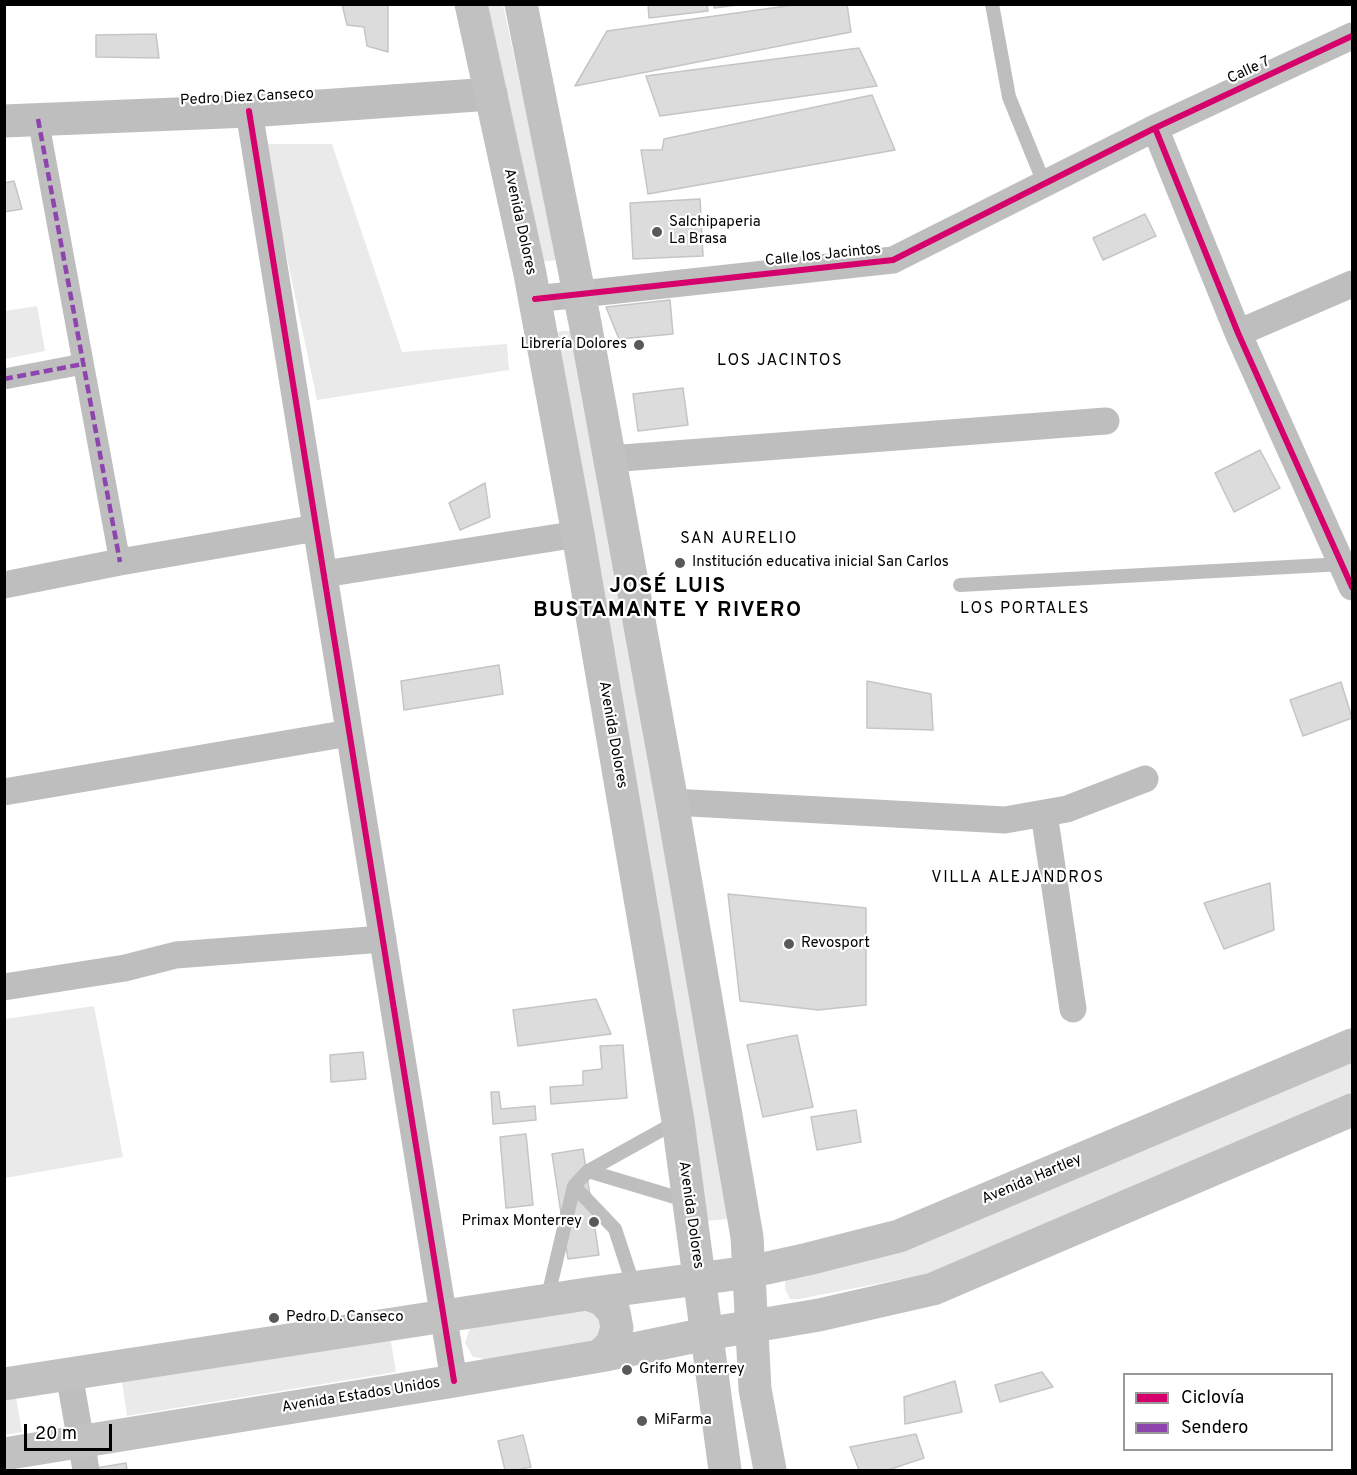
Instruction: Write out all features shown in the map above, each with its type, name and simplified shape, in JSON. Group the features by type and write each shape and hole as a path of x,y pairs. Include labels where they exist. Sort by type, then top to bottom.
{"main road":[{"name":"Avenida Dolores","path":"471,4 535,299 578,534 678,1121 725,1470"},
{"path":"521,4 580,294 672,802 747,1237 755,1389 770,1470"},
{"name":"Avenida Hartley","path":"699,1278 749,1272 900,1236 1353,1045"},
{"path":"753,1326 933,1289 1353,1110"},
{"path":"4,1384 699,1278"},
{"path":"587,1294 602,1299 614,1312 617,1328 612,1344 600,1356"},
{"name":"Avenida Estados Unidos","path":"4,1454 83,1455 454,1381 600,1356 753,1326"}],"street":[{"name":"Calle 7","path":"1155,128 1353,36"},
{"name":"Pedro Diez Canseco","path":"4,121 249,111 491,94"},
{"path":"249,111 454,1381"},
{"path":"38,119 120,562"},
{"name":"Calle los Jacintos","path":"535,299 893,260 1155,128"},
{"path":"1155,128 1238,333 1348,576"},
{"path":"1238,333 1353,284"},
{"path":"4,379 83,364"},
{"path":"609,459 1106,422"},
{"path":"4,585 316,528"},
{"path":"324,574 578,534"},
{"path":"4,792 349,733"},
{"path":"672,802 1005,820 1067,809 1145,779"},
{"path":"1044,813 1073,1009"},
{"path":"4,987 125,968 176,955 383,939"},
{"path":"69,1374 83,1455"}],"lane":[{"path":"992,4 1009,97 1044,183"},
{"path":"960,585 1348,576"},
{"path":"547,1300 574,1186 588,1171 678,1121"},
{"path":"588,1171 688,1201"},
{"path":"574,1186 615,1229 634,1287"}],"shaded area":[{"path":"485,5 503,5 558,260 542,262"},
{"path":"263,144 332,144 402,352 507,344 509,370 317,400"},
{"path":"37,306 45,351 5,359 5,311"},
{"path":"570,331 630,648 729,1219 705,1221 554,333"},
{"path":"94,1006 123,1157 5,1178 5,1019"},
{"path":"1352,1060 1352,1095 928,1274 799,1299 790,1299 785,1289 785,1278"},
{"path":"586,1304 607,1315 594,1343 485,1359 473,1357 465,1343 469,1330 478,1322"},
{"path":"390,1336 396,1372 127,1416 122,1382"},
{"path":"16,1398 22,1432 5,1435 5,1400"}],"building":[{"path":"342,4 388,4 388,52 367,46 364,27 347,25"},
{"path":"648,4 707,4 708,11 649,18"},
{"path":"714,4 738,4 738,5 714,8"},
{"path":"801,4 847,4 851,32 575,86 607,31"},
{"path":"156,34 159,58 96,57 96,35"},
{"path":"859,48 877,86 660,116 646,76"},
{"path":"872,95 895,150 648,194 641,150 662,150 664,139"},
{"path":"14,181 22,209 4,212 4,183"},
{"path":"700,199 703,256 633,259 630,203"},
{"path":"1145,214 1156,236 1103,260 1093,238"},
{"path":"670,300 673,334 619,339 606,307"},
{"path":"683,388 688,425 638,431 633,394"},
{"path":"1260,450 1280,488 1234,512 1215,473"},
{"path":"485,483 490,517 460,530 449,503"},
{"path":"499,665 503,694 404,710 401,681"},
{"path":"867,681 931,694 933,730 867,728"},
{"path":"1341,682 1352,718 1303,736 1290,700"},
{"path":"1270,883 1274,930 1224,949 1204,903"},
{"path":"728,894 866,908 866,1005 818,1010 740,1001"},
{"path":"596,999 611,1034 518,1046 513,1010"},
{"path":"797,1035 813,1107 763,1117 747,1045"},
{"path":"623,1045 627,1098 551,1104 550,1087 583,1085 583,1071 602,1069 600,1046"},
{"path":"363,1052 366,1079 331,1082 330,1055"},
{"path":"491,1092 499,1092 501,1109 535,1106 536,1120 493,1124"},
{"path":"856,1110 861,1142 817,1150 811,1117"},
{"path":"526,1134 533,1205 506,1208 500,1137"},
{"path":"583,1149 599,1255 568,1259 552,1154"},
{"path":"1042,1372 1053,1387 1000,1402 995,1385"},
{"path":"955,1381 962,1412 905,1424 904,1397"},
{"path":"916,1434 924,1458 888,1470 859,1470 850,1447"},
{"path":"523,1435 531,1467 505,1470 498,1441"},
{"path":"126,1463 127,1470 97,1470 96,1468"}],"marked path":[{"path":"38,119 120,562"},
{"path":"4,379 83,364"}],"cycle path":[{"path":"535,299 893,260 1155,128 1352,36"},
{"path":"249,111 454,1381"},
{"path":"1155,128 1238,333 1352,587"}],"place":[{"name":"Salchipaperia La Brasa","path":"657,232"},
{"name":"Librería Dolores","path":"639,345"},
{"name":"Institución educativa inicial San Carlos","path":"680,563"},
{"name":"Revosport","path":"789,944"},
{"name":"Primax Monterrey","path":"594,1222"},
{"name":"Pedro D. Canseco","path":"274,1318"},
{"name":"Grifo Monterrey","path":"627,1370"},
{"name":"MiFarma","path":"642,1421"}],"district":[{"name":"LOS JACINTOS","path":"780,362"},
{"name":"SAN AURELIO","path":"739,540"},
{"name":"JOSÉ LUIS BUSTAMANTE Y RIVERO","path":"668,600"},
{"name":"LOS PORTALES","path":"1025,610"},
{"name":"VILLA ALEJANDROS","path":"1018,879"}]}
